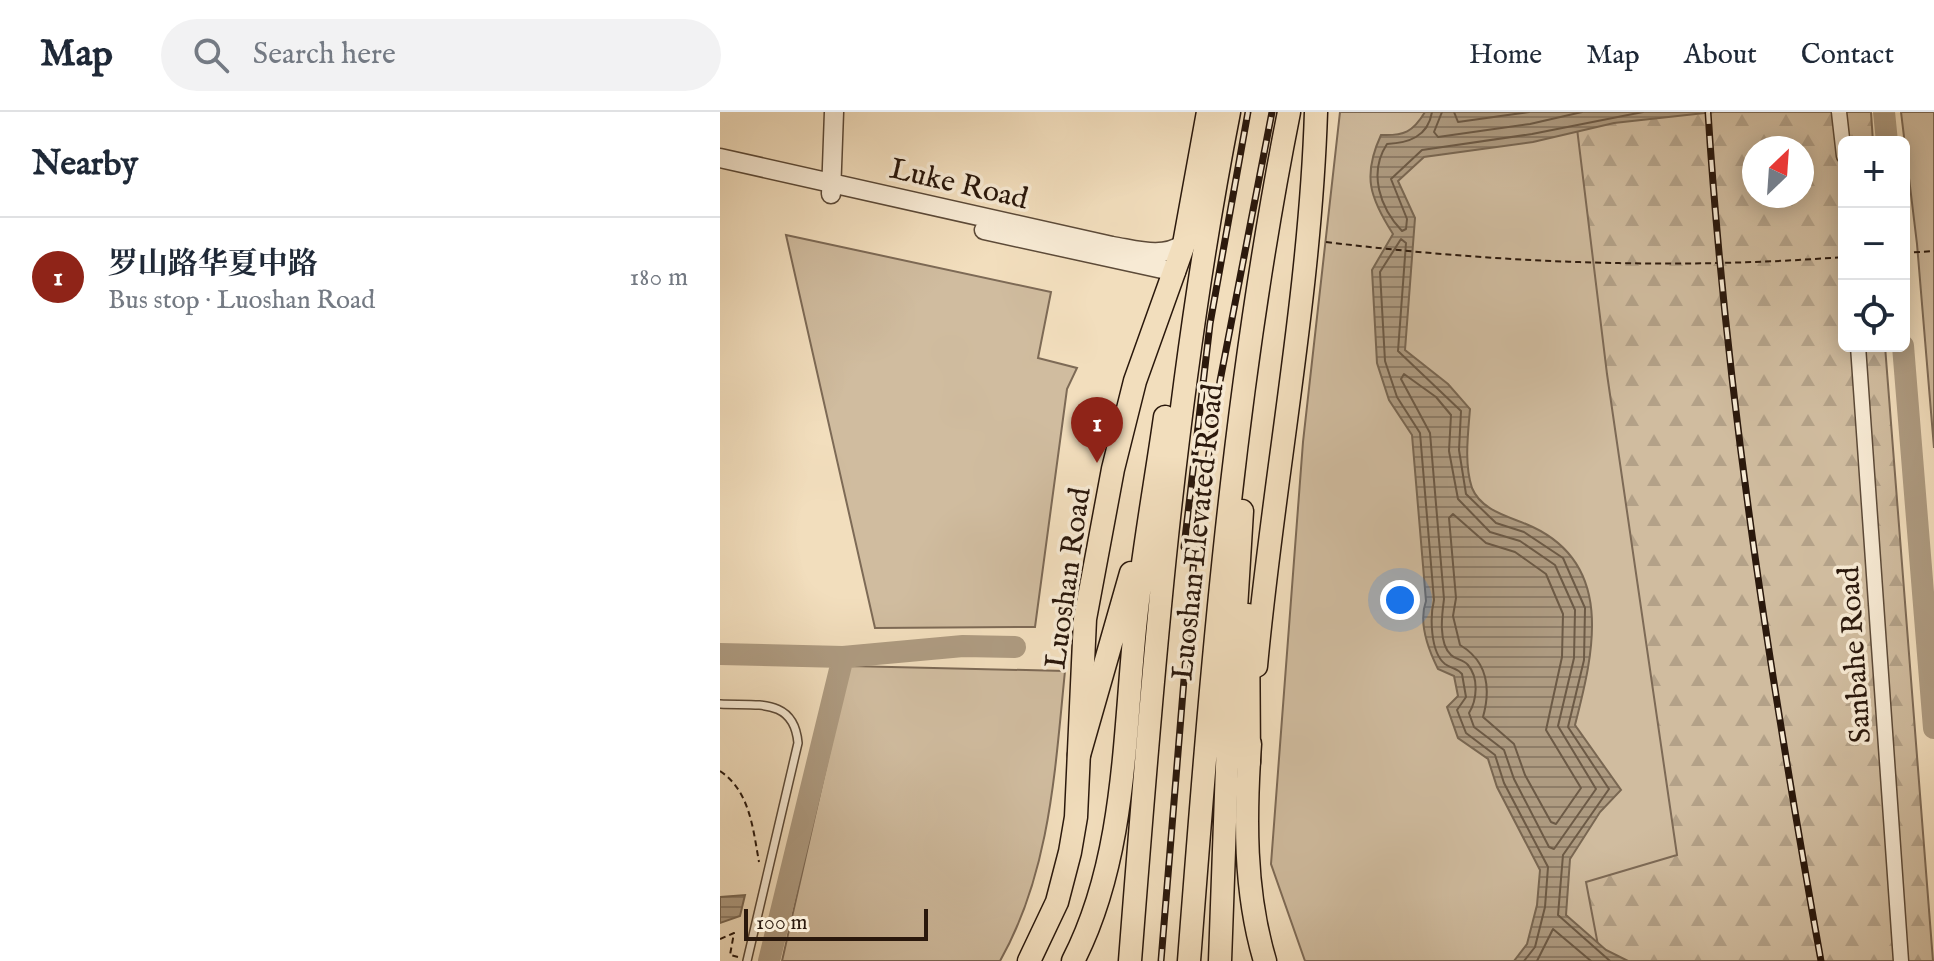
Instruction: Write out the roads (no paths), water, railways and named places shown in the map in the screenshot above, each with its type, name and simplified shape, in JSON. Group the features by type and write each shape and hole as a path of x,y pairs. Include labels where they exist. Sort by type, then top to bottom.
{"main road":[{"name":"Luoshan Road","path":"1029,961 1057,902 1076,817 1085,619 1103,516 1135,381 1184,244 1208,112"},
{"name":"Luoshan Elevated Road","path":"1189,961 1213,651 1229,503 1252,329 1289,112"},
{"path":"1249,762 1268,542 1309,240 1316,112"},
{"name":"Luoshan Elevated Road","path":"1130,961 1155,646 1177,439 1228,119"},
{"path":"1073,961 1094,914 1109,859 1168,394 1228,119"},
{"path":"1220,961 1225,786 1246,447 1284,138"},
{"path":"1246,447 1247,854 1255,921 1265,961"},
{"path":"1079,755 1144,529 1158,467"}],"street":[{"path":"832,189 834,112"},
{"path":"1839,112 1842,136"},
{"name":"Luke Road","path":"720,158 832,189 1176,272"},
{"name":"Luke Road","path":"720,171 832,189 1158,254 1173,251 1184,244"},
{"name":"Sanbahe Road","path":"1858,352 1901,961"}],"lane":[{"path":"720,704 773,707 786,712 797,724 798,743 747,960"}],"water":[{"path":"1425,112 1714,112 1614,123 1533,142 1424,157 1398,181 1415,218 1405,350 1448,384 1470,409 1468,469 1476,496 1495,511 1555,540 1574,561 1586,584 1592,639 1575,725 1621,790 1600,812 1570,859 1566,915 1606,950 1628,961 1514,961 1527,944 1537,905 1540,870 1497,787 1488,759 1458,738 1447,707 1458,696 1454,676 1438,669 1425,636 1423,618 1426,601 1412,435 1389,400 1377,363 1372,270 1393,234 1374,198 1370,175 1381,135 1407,131"},
{"path":"745,895 740,916 720,923 720,897"}],"waterway":[{"path":"1884,112 1886,136"},
{"path":"1903,352 1934,728"},
{"path":"720,654 843,657 963,646 1015,647"},
{"path":"769,961 843,657"}],"railway":[{"path":"1184,547 1210,324 1248,112"},
{"path":"1161,961 1195,545 1220,381 1272,112"},
{"path":"1708,112 1726,326 1752,538 1821,961"}],"place":[{"name":"罗山路华夏中路","path":"1097,463"}]}
